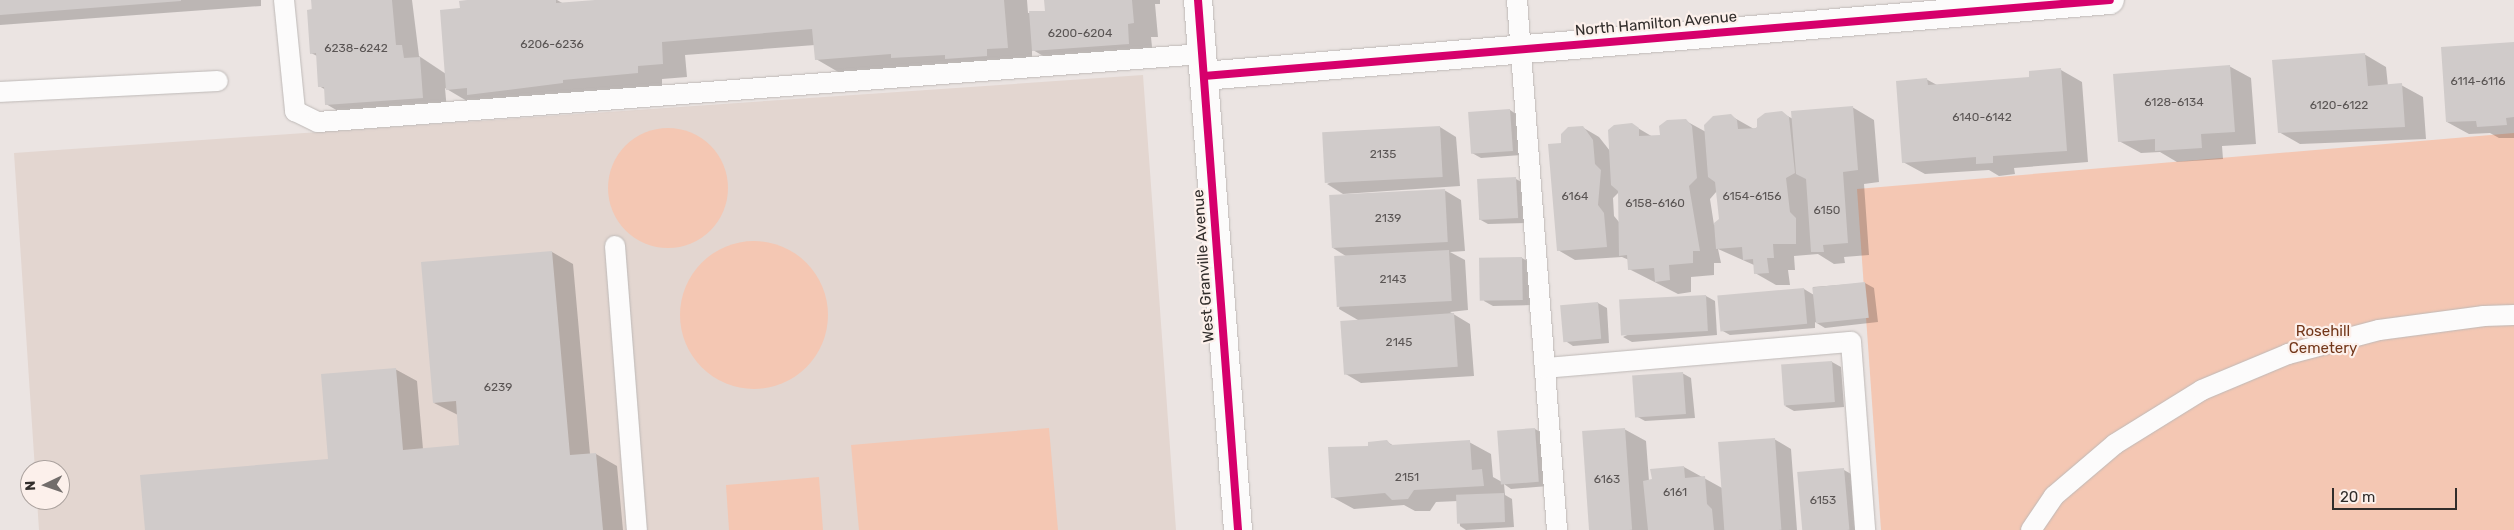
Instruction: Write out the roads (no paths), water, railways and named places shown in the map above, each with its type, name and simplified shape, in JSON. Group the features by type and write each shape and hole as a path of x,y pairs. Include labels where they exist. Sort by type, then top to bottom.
{"street":[{"name":"West Granville Avenue","path":"1198,0 1238,530"},
{"name":"North Hamilton Avenue","path":"1203,65 1520,49 2017,4 2110,0"}],"lane":[{"path":"284,0 295,111 318,122 1203,65"},
{"path":"1517,0 1557,530"},
{"path":"0,92 218,81"},
{"path":"615,246 637,530"},
{"path":"2031,530 2054,496 2115,444 2202,390 2288,354 2379,330 2484,316 2514,315"},
{"path":"1545,368 1851,342 1865,530"}],"park label":[{"name":"Rosehill Cemetery","path":"2323,340"}]}
